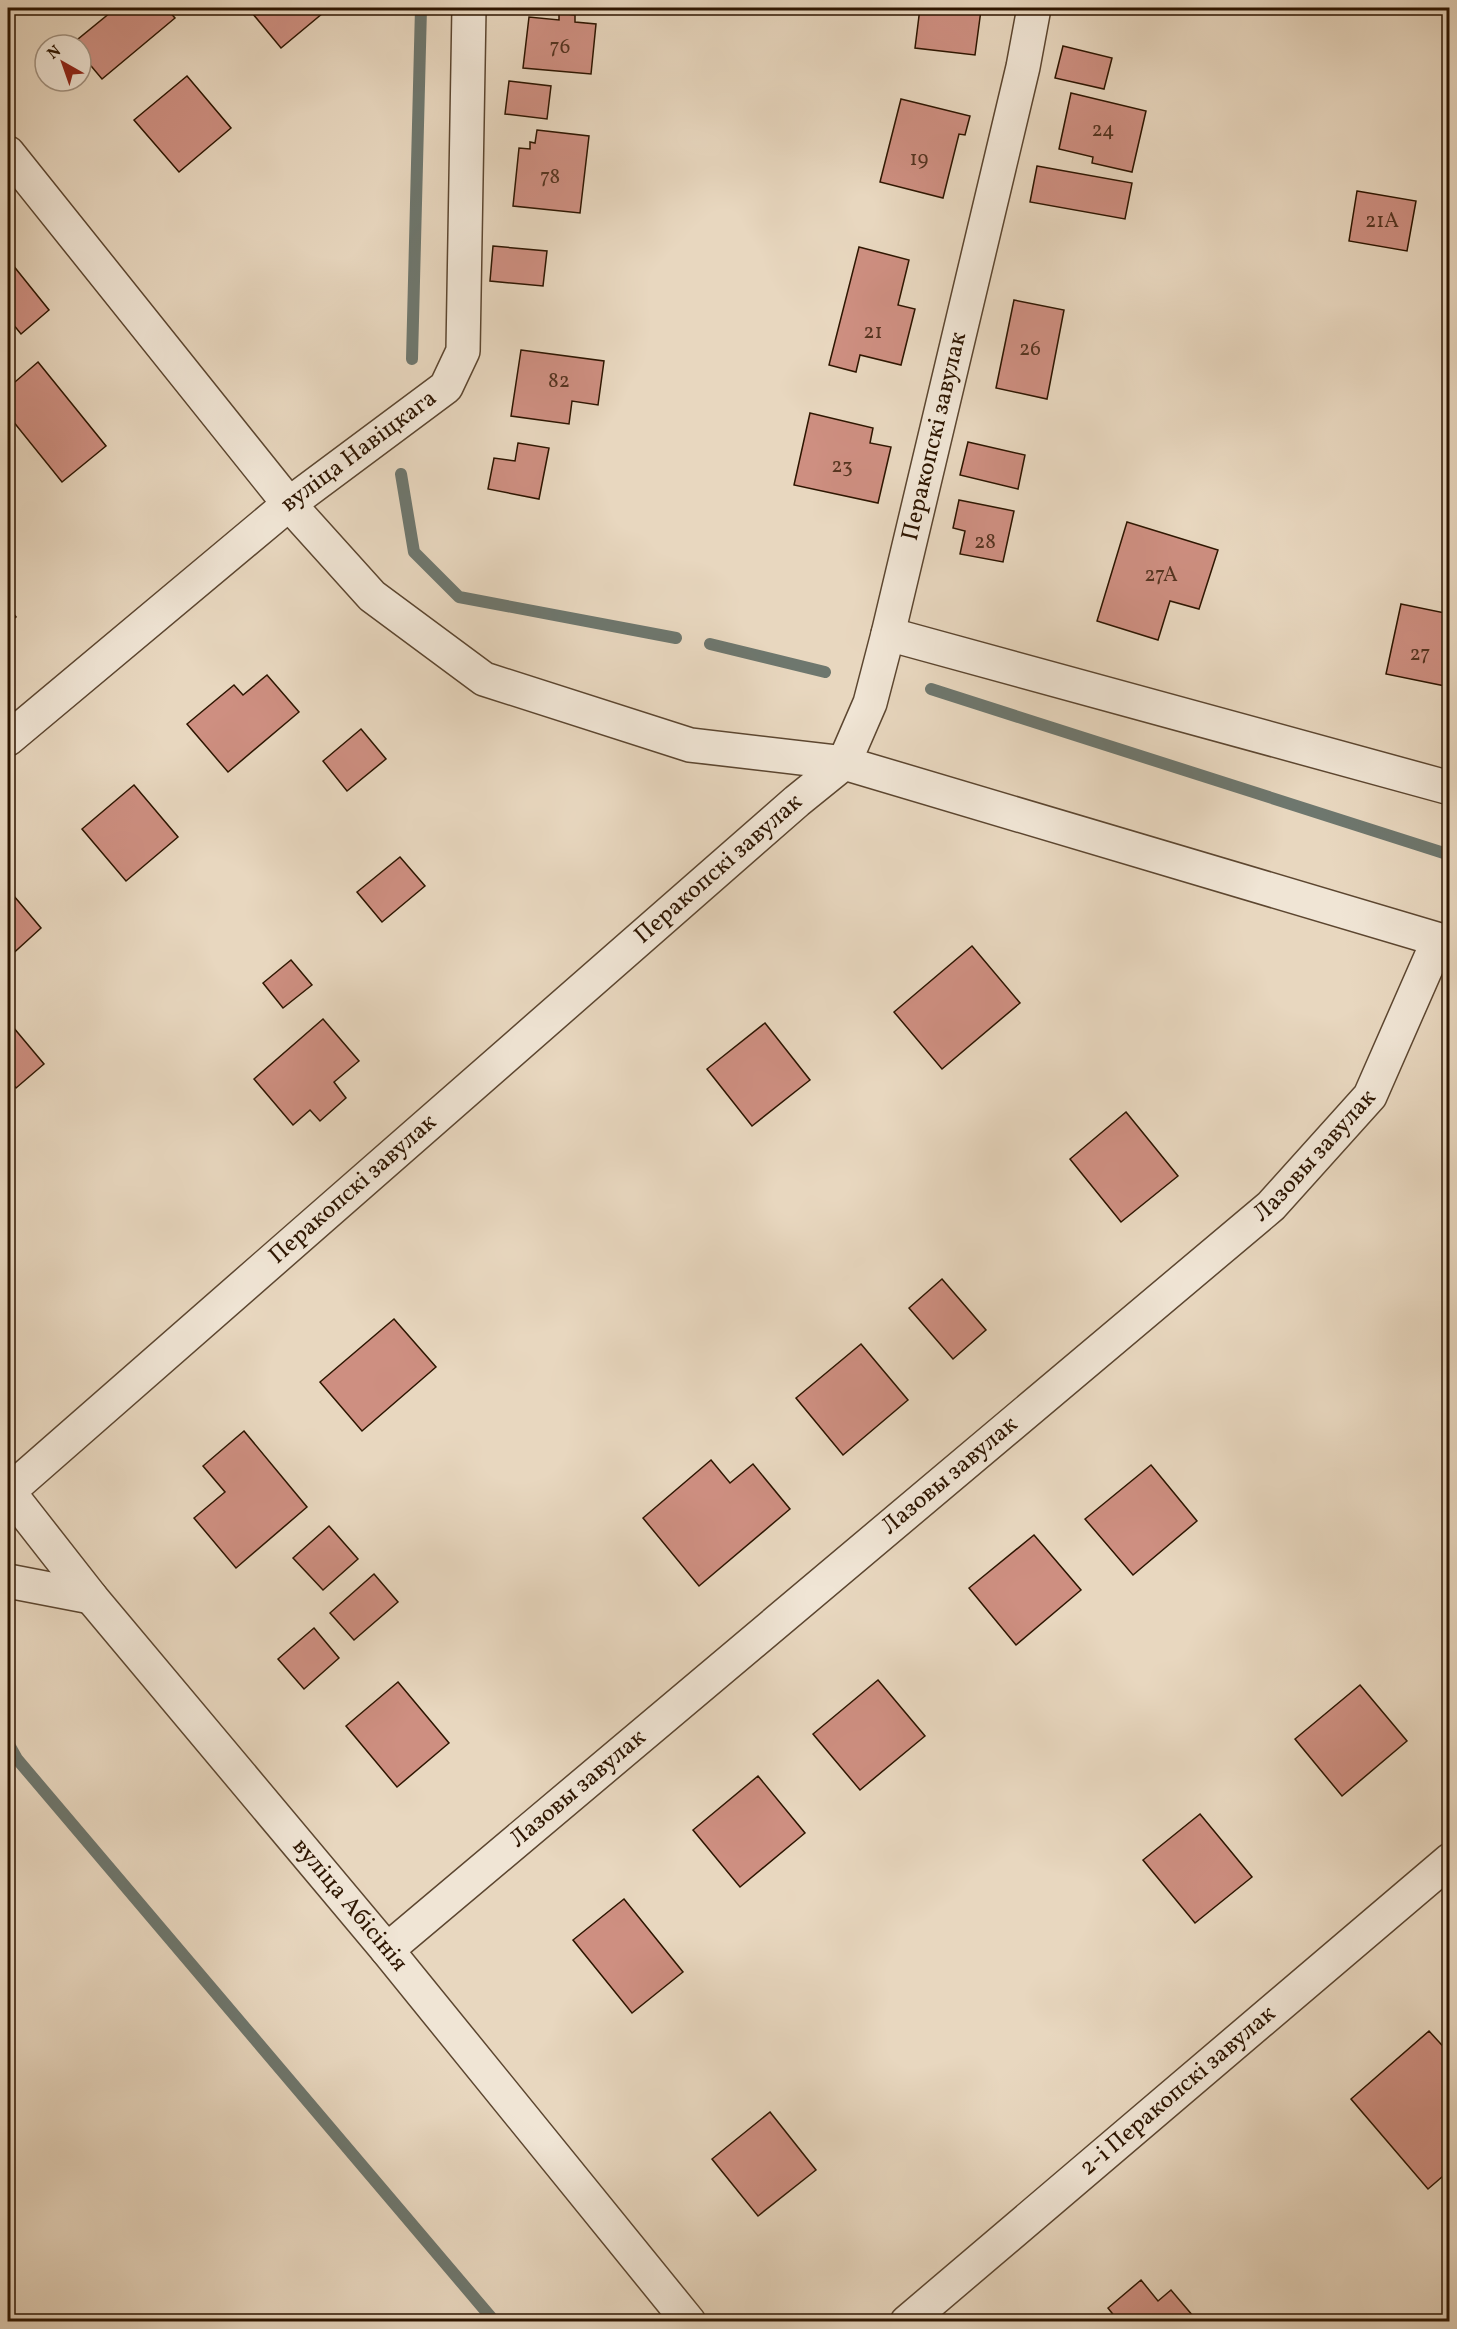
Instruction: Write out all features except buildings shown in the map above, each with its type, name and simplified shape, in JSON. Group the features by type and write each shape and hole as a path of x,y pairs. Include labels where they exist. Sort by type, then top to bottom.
{"street":[{"name":"вуліца Навіцкага","path":"8,739 289,504 446,387 463,351 469,8"},
{"name":"Перакопскі завулак","path":"8,1491 779,817 844,763 870,703 888,634 1023,67 1034,8"},
{"path":"8,153 289,504 372,596 484,679 690,745 844,763 1444,942"},
{"path":"888,634 1449,788"},
{"name":"Лазовы завулак","path":"387,1950 1271,1206 1370,1096 1444,942"},
{"name":"вуліца Абісінія","path":"8,1491 91,1597 387,1950 689,2322"},
{"path":"8,1581 91,1597"},
{"name":"2-і Перакопскі завулак","path":"907,2322 1449,1860"}],"waterway":[{"path":"412,359 421,8"},
{"path":"401,474 414,552 459,597 676,638"},
{"path":"710,644 825,672"},
{"path":"931,689 1450,855"},
{"path":"8,1743 17,1759 495,2322"}]}
